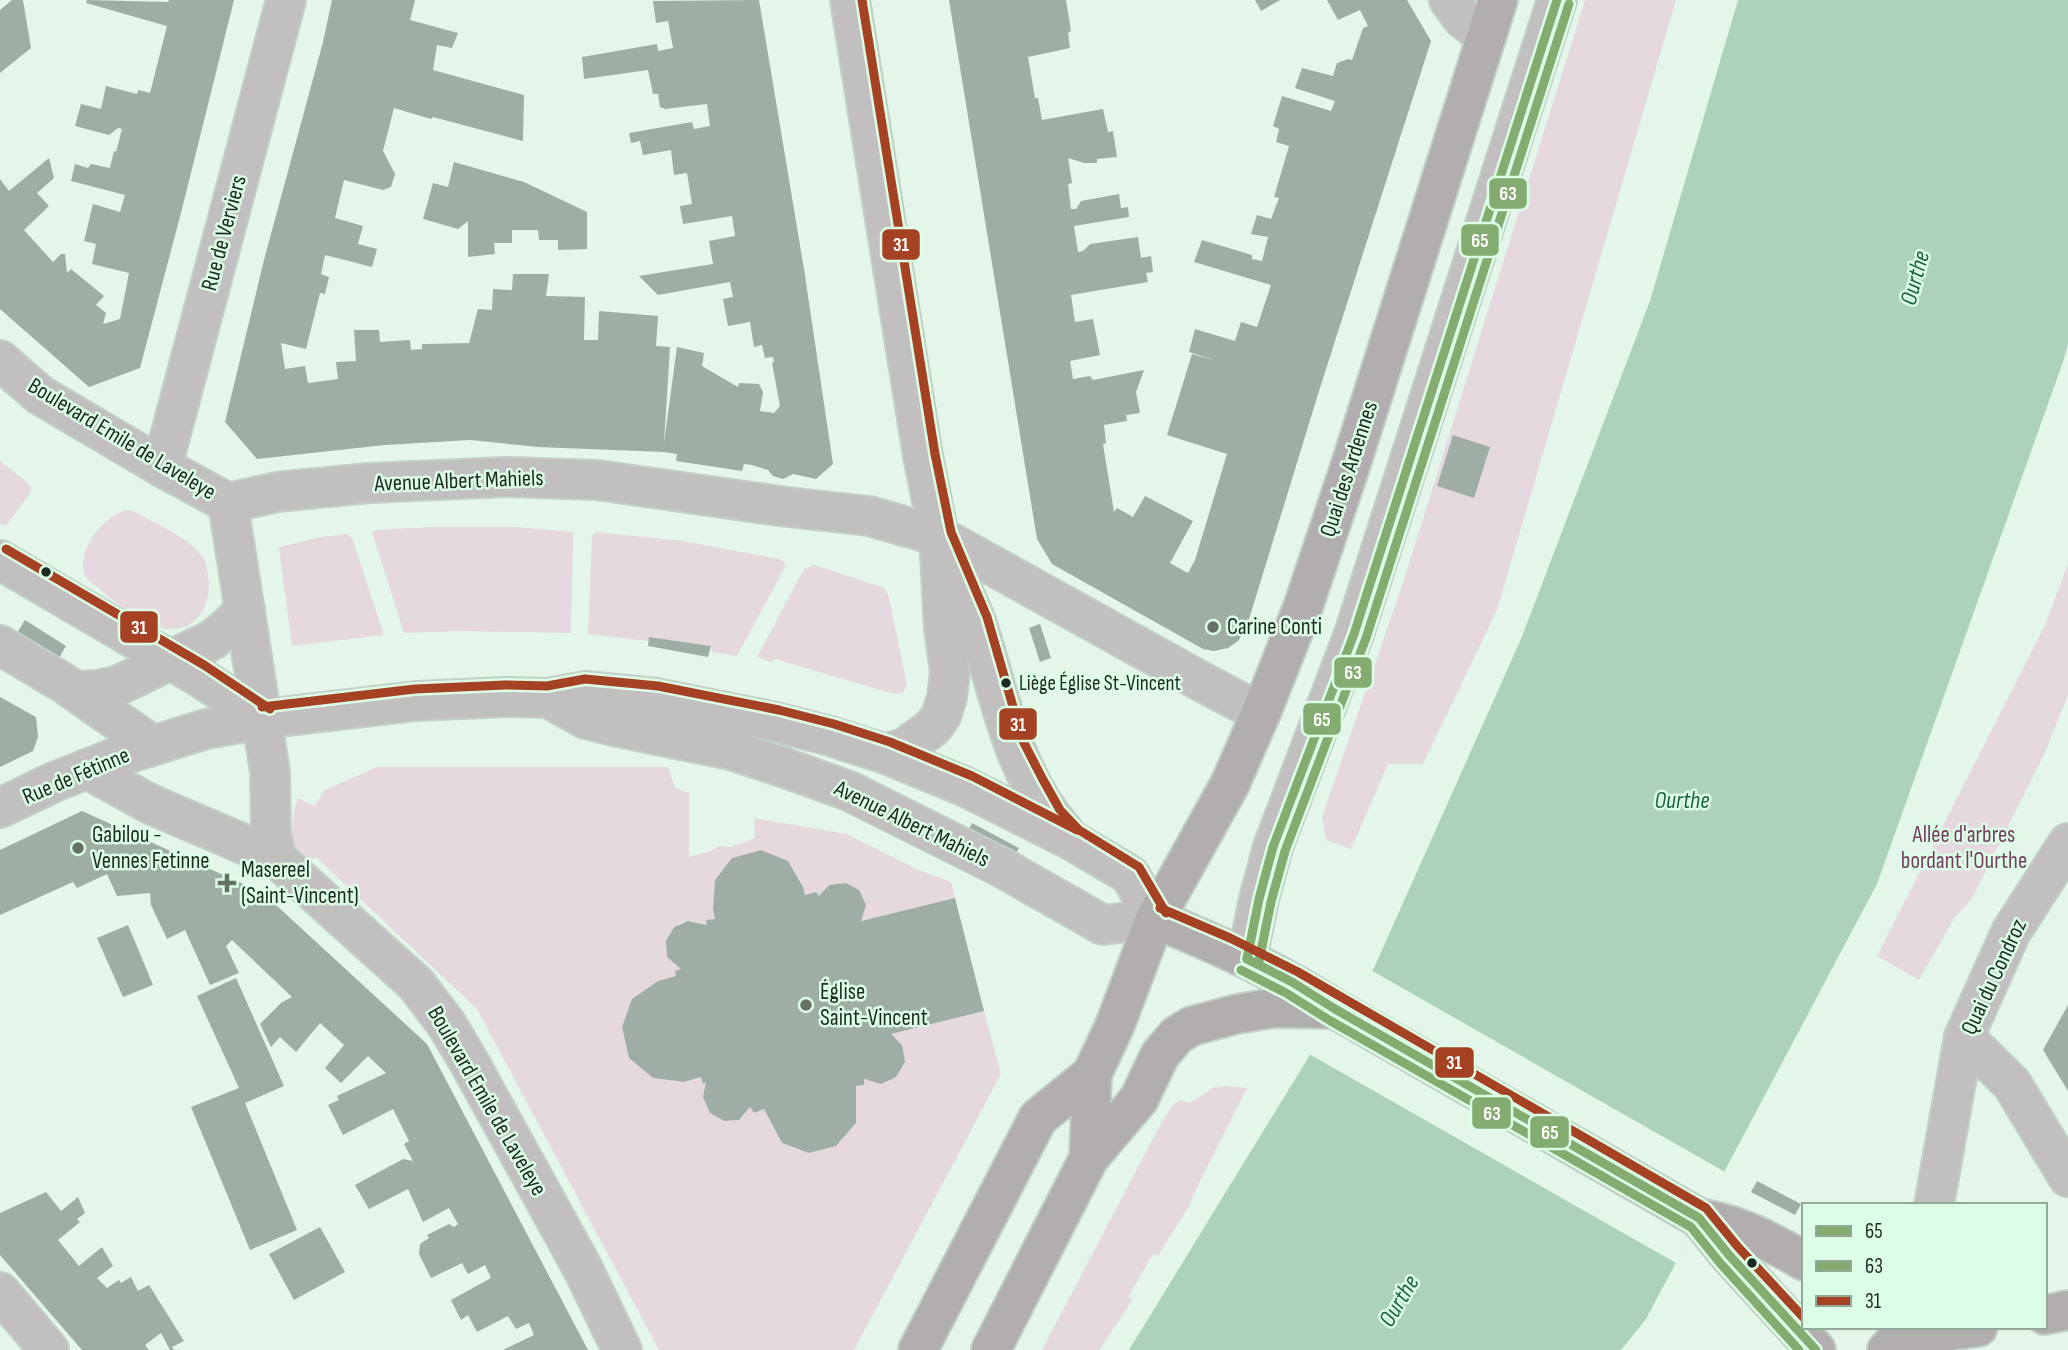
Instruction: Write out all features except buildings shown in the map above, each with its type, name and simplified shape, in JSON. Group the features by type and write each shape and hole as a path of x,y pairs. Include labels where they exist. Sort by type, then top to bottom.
{"main road":[{"name":"Quai des Ardennes","path":"1092,1074 1115,1025 1155,919 1230,784 1303,607 1498,0"},
{"path":"1155,919 1200,937 1292,982 1699,1217 1727,1223 1760,1236 1802,1260"},
{"path":"991,1350 1089,1158 1139,1099 1160,1055 1177,1035 1192,1026 1237,1014 1274,1008 1335,1009"},
{"path":"1089,1158 1092,1074"},
{"path":"918,1350 1038,1118 1092,1074"},
{"path":"1699,1217 1729,1255 1816,1350"},
{"path":"2047,1315 2068,1310"},
{"path":"1896,1338 1964,1329"},
{"path":"1978,1350 2002,1329"}],"street":[{"name":"Rue de Verviers","path":"162,467 286,0"},
{"path":"850,0 921,442 939,536 944,628 950,672 941,716 933,727 906,747 886,754"},
{"path":"1448,0 1462,18 1486,37"},
{"path":"1247,959 1259,898 1273,847 1354,634 1557,0"},
{"name":"Boulevard Emile de Laveleye","path":"0,360 40,395 229,503 263,719 270,772 271,832 276,858"},
{"name":"Avenue Albert Mahiels","path":"229,503 268,493 369,484 506,477 597,480 774,506 869,516 939,536 1261,713"},
{"name":"Avenue Albert Mahiels","path":"939,536 976,622 1012,745 1050,817 1071,840"},
{"path":"0,560 170,659 263,719"},
{"path":"76,691 117,686 212,640 245,610"},
{"path":"0,645 76,691 152,745"},
{"name":"Avenue Albert Mahiels","path":"152,745 206,729 263,719 428,700 548,698 586,691 656,698 776,722 830,736 886,754 965,787 1071,840 1130,875 1155,919 1103,925 1001,867 849,792 731,750 586,719 548,698"},
{"name":"Rue de Fétinne","path":"0,808 87,769 152,745"},
{"name":"Boulevard Emile de Laveleye","path":"87,769 150,804 276,858 416,984 447,1025 583,1269 622,1350"},
{"name":"Quai du Condroz","path":"1934,1203 1964,1037 2011,932 2068,843"},
{"path":"1964,1037 2012,1084 2068,1177"},
{"path":"0,1292 49,1350"}],"green space":[{"path":"1585,0 1676,0 1497,610 1423,764 1388,764 1351,849 1326,840 1322,817 1403,583"},
{"path":"0,461 31,488 6,526 0,524"},
{"path":"125,510 133,511 181,537 204,559 208,575 208,595 201,614 187,626 166,629 145,622 85,577 83,567 87,546 107,520"},
{"path":"431,527 515,527 573,532 571,633 404,633 372,532"},
{"path":"596,532 683,541 779,559 784,562 785,567 737,656 712,652 711,646 649,637 648,641 588,634 592,536"},
{"path":"347,534 352,538 384,635 292,646 279,547"},
{"name":"Allée d'arbres bordant l'Ourthe","path":"2068,564 2068,695 2043,757 1971,900 1955,917 1919,980 1877,956 2045,625"},
{"path":"814,565 885,588 907,685 903,693 894,694 775,659 771,662 757,657 804,569"},
{"path":"377,767 668,767 675,788 689,793 689,857 719,846 731,847 755,838 754,818 847,834 914,868 951,882 955,898 861,921 859,890 846,883 829,885 819,896 815,892 805,895 761,850 732,858 715,880 715,919 706,920 707,925 683,922 673,929 667,944 667,956 681,969 676,976 658,981 632,999 622,1027 629,1058 653,1078 684,1082 701,1077 703,1084 706,1082 710,1113 724,1121 739,1120 750,1107 754,1113 764,1109 782,1143 809,1153 836,1146 856,1123 856,1086 864,1085 864,1079 881,1084 891,1034 984,1011 1001,1074 854,1350 659,1350 477,1009 317,858 301,862 292,830 298,798 314,806 325,790"},
{"path":"1212,1088 1247,1088 1189,1206 1158,1256 1153,1254 1128,1297 1133,1299 1099,1350 1042,1350 1174,1103 1181,1100 1190,1103"}],"water":[{"name":"Ourthe","path":"1738,0 2068,0 2068,344 1877,884 1646,1319 1621,1350 1129,1350 1313,1050 1374,968 1521,639 1650,301"}],"pier":[{"path":"1369,969 1725,1172 1676,1263 1309,1054"}],"transit line":[{"name":"31","path":"862,0 935,454 951,532 987,617 1023,741 1060,810 1079,830 1139,867 1166,913"},
{"name":"65","path":"1247,959 1273,847 1354,634 1557,0"},
{"name":"63","path":"1259,961 1285,851 1366,638 1569,4"},
{"name":"31","path":"6,549 204,665 270,709"},
{"name":"31","path":"262,707 415,689 547,686 585,679 658,686 779,710 890,742 972,776 1077,830"},
{"name":"31","path":"1160,908 1230,938 1298,972 1706,1208 1802,1316"},
{"name":"65","path":"1247,959 1292,982 1699,1218 1816,1350"},
{"name":"63","path":"1241,970 1286,993 1691,1227 1799,1350"}],"place":[{"name":"Carine Conti","path":"1213,627"},
{"name":"Liège Église St-Vincent","path":"1006,683"},
{"name":"Gabilou - Vennes Fetinne","path":"78,848"},
{"name":"Masereel (Saint-Vincent)","path":"227,883"},
{"name":"Église Saint-Vincent","path":"806,1005"}]}
